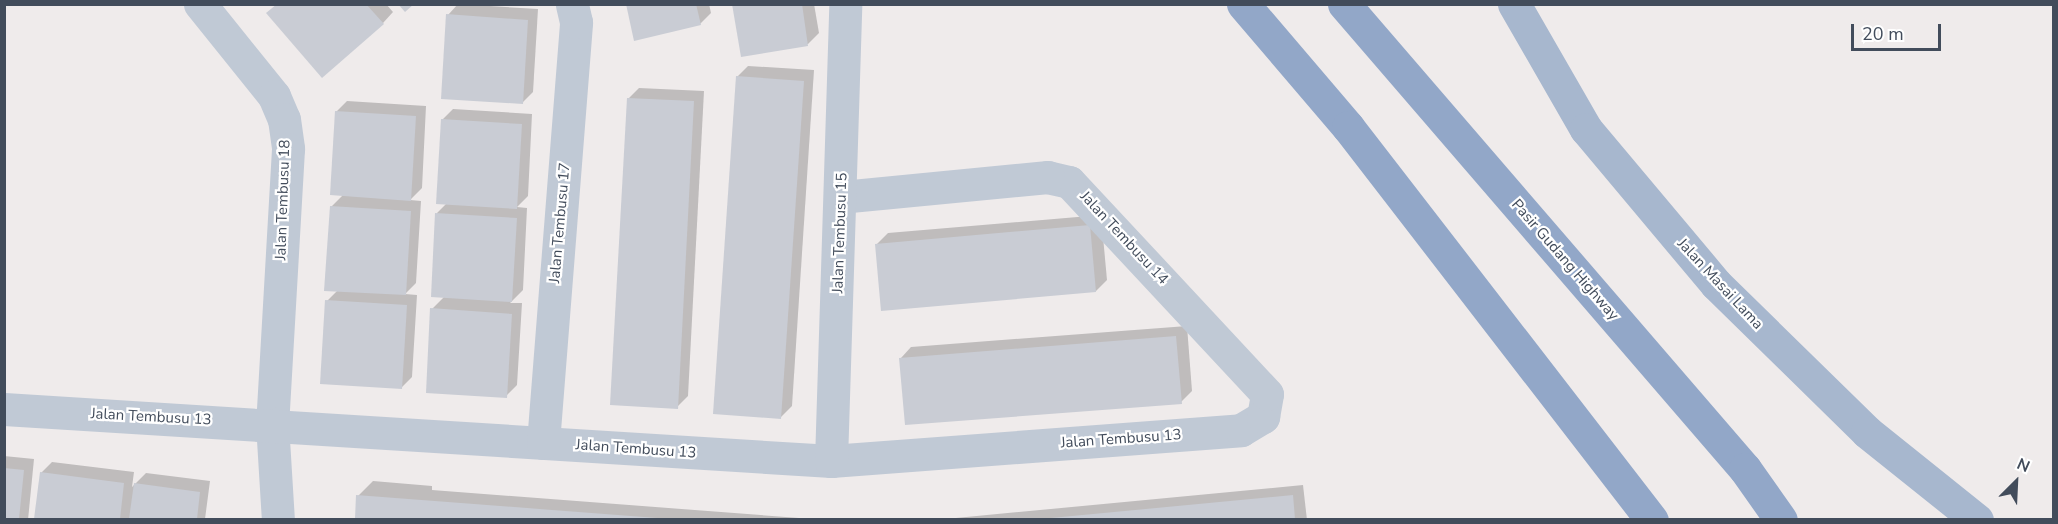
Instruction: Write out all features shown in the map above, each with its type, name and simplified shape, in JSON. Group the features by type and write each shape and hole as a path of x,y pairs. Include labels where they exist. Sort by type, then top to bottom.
{"highway":[{"path":"1243,4 1348,127 1652,519"},
{"name":"Pasir Gudang Highway","path":"1344,4 1745,469 1781,519"},
{"path":"1745,469 1798,519"}],"main road":[{"name":"Jalan Masai Lama","path":"1514,4 1586,129 1716,284 1867,432 1977,519"}],"street":[{"name":"Jalan Tembusu 18","path":"200,4 274,96 284,119 288,148 272,423 278,519"},
{"name":"Jalan Tembusu 17","path":"543,443 576,22 572,4"},
{"name":"Jalan Tembusu 15","path":"831,461 842,197 845,4"},
{"name":"Jalan Tembusu 14","path":"842,197 1048,177 1069,182 1267,394 1263,417"},
{"name":"Jalan Tembusu 13","path":"4,409 272,423 831,461 1241,430 1263,417"}],"building":[{"path":"277,4 366,4 384,24 322,78 266,13"},
{"path":"398,4 414,4 405,12"},
{"path":"626,4 696,4 701,25 634,41"},
{"path":"732,4 802,4 808,46 741,57"},
{"path":"446,14 528,20 523,104 441,99"},
{"path":"736,76 804,81 781,419 713,414"},
{"path":"627,98 694,101 678,409 610,405"},
{"path":"335,111 416,116 411,201 330,195"},
{"path":"441,119 522,124 517,209 436,204"},
{"path":"330,206 411,211 406,295 324,291"},
{"path":"435,213 517,218 512,302 431,297"},
{"path":"1090,225 1096,292 881,311 875,244"},
{"path":"325,300 407,305 402,389 320,384"},
{"path":"430,308 512,314 507,398 426,393"},
{"path":"1176,336 1182,404 905,425 899,358"},
{"path":"4,468 24,470 19,519 4,519"},
{"path":"40,472 124,483 120,519 34,519"},
{"path":"134,483 200,492 197,519 129,519"},
{"path":"356,495 657,518 355,519"},
{"path":"1293,495 1295,519 1051,519 1051,518"}]}
